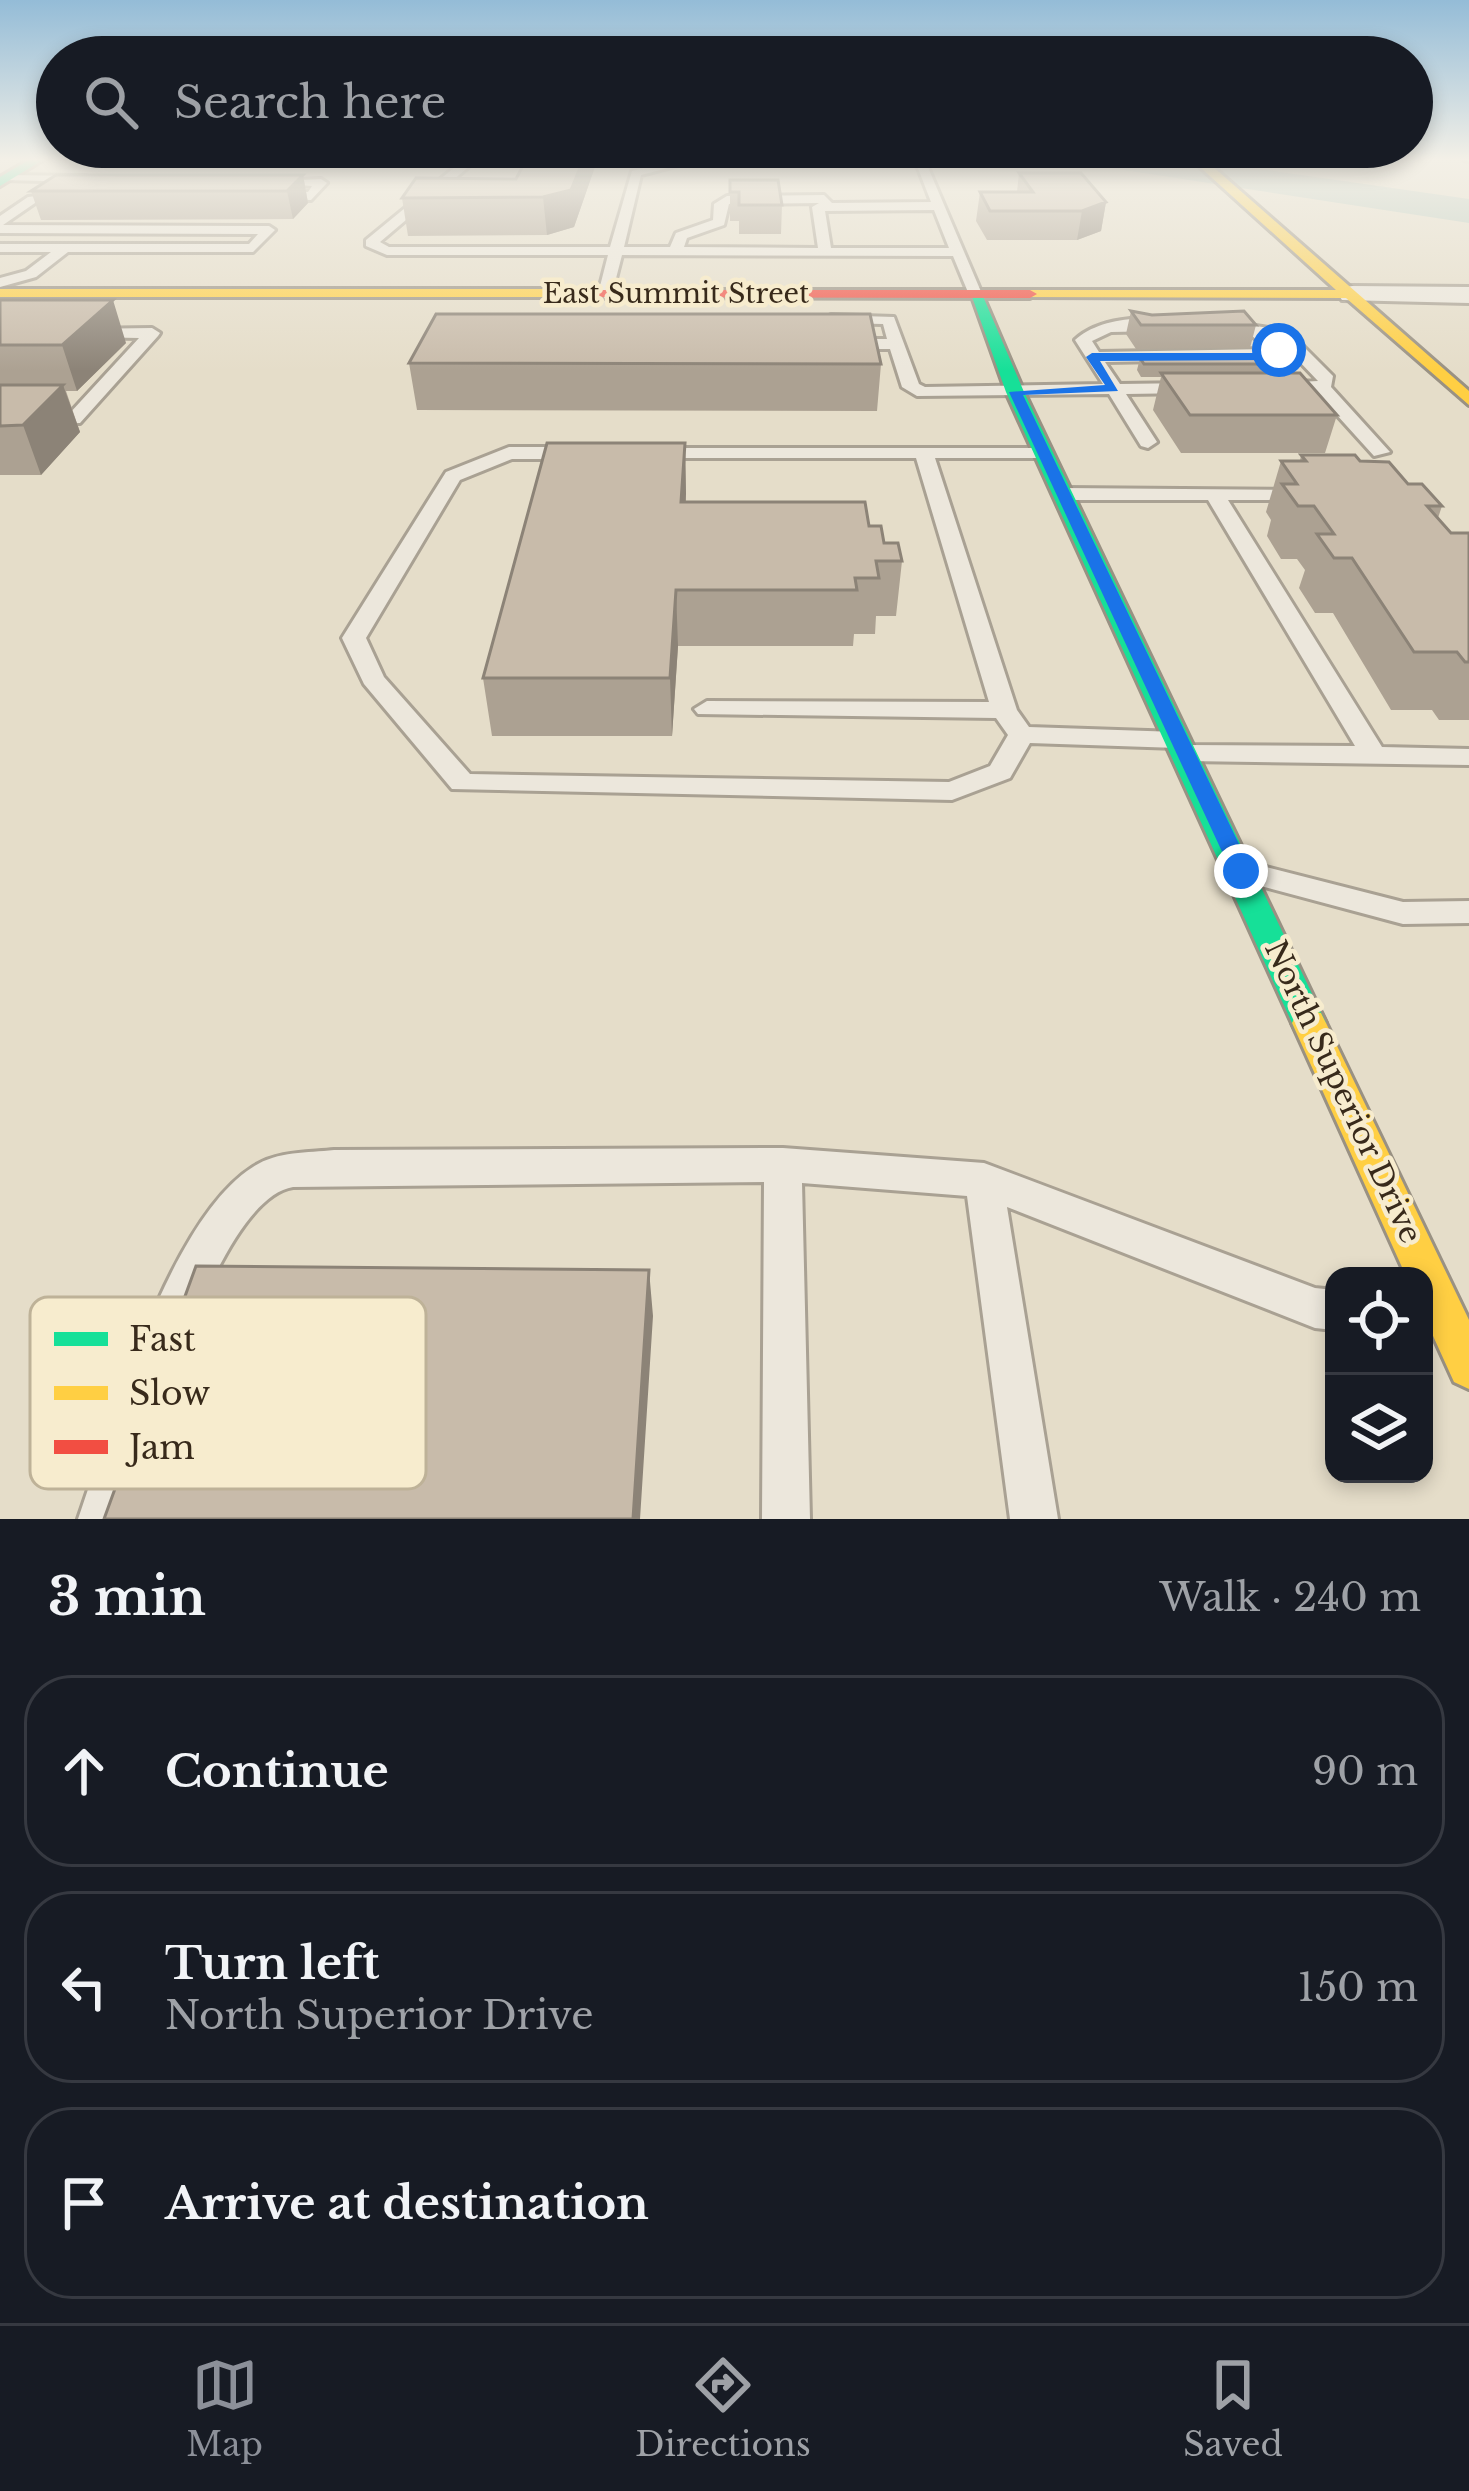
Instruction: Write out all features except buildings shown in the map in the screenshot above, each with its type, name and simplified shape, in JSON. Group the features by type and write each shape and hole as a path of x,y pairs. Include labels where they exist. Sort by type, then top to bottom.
{"street":[{"path":"1276,229 1469,400"},
{"name":"East Summit Street","path":"2,292 35,284 605,294 694,306 975,294 1352,294"},
{"name":"North Superior Drive","path":"975,294 1015,392 1469,1367"},
{"path":"1352,294 1469,295"}],"lane":[{"path":"0,248 253,248 269,230 1,229"},
{"path":"387,229 370,243 387,251 958,252"},
{"path":"605,294 621,229"},
{"path":"675,253 681,236 700,229"},
{"path":"821,229 825,252"},
{"path":"948,229 975,294"},
{"path":"35,284 64,248 88,230"},
{"path":"813,318 890,320 911,386 923,392 1206,388"},
{"path":"1094,361 1268,356 1279,350 1259,334 1149,326 1092,332 1083,340 1094,361 1148,442"},
{"path":"1195,329 1253,327 1282,334 1328,380 1322,388"},
{"path":"0,419 74,419 152,333 65,332"},
{"path":"828,344 895,344"},
{"path":"1094,361 1312,364"},
{"path":"1252,388 1322,388 1381,452"},
{"path":"1021,735 1000,772 952,791 462,783 374,679 355,638 453,476 509,453 1043,452"},
{"path":"924,455 1004,710 1021,735"},
{"path":"1063,494 1326,494"},
{"path":"1214,494 1374,755"},
{"path":"707,709 1004,710"},
{"path":"1021,735 1184,747 1469,757"},
{"path":"1241,871 1403,913 1469,912"},
{"path":"783,1165 786,1519"},
{"path":"185,1297 231,1205 270,1176 334,1167 783,1165 984,1180 1325,1309"},
{"path":"984,1180 1034,1519"},
{"path":"102,1519 113,1489"}],"traffic: fast":[{"path":"975,294 1015,392 1309,1023"}],"traffic: slow":[{"path":"1276,229 1469,400"},
{"path":"0,293 559,293"},
{"path":"1030,294 1352,294"},
{"path":"1309,1023 1469,1367"}],"traffic: jam":[{"path":"559,293 1030,294"}],"route":[{"path":"1241,871 1015,392 1113,389 1092,357 1268,356 1279,350"}]}
